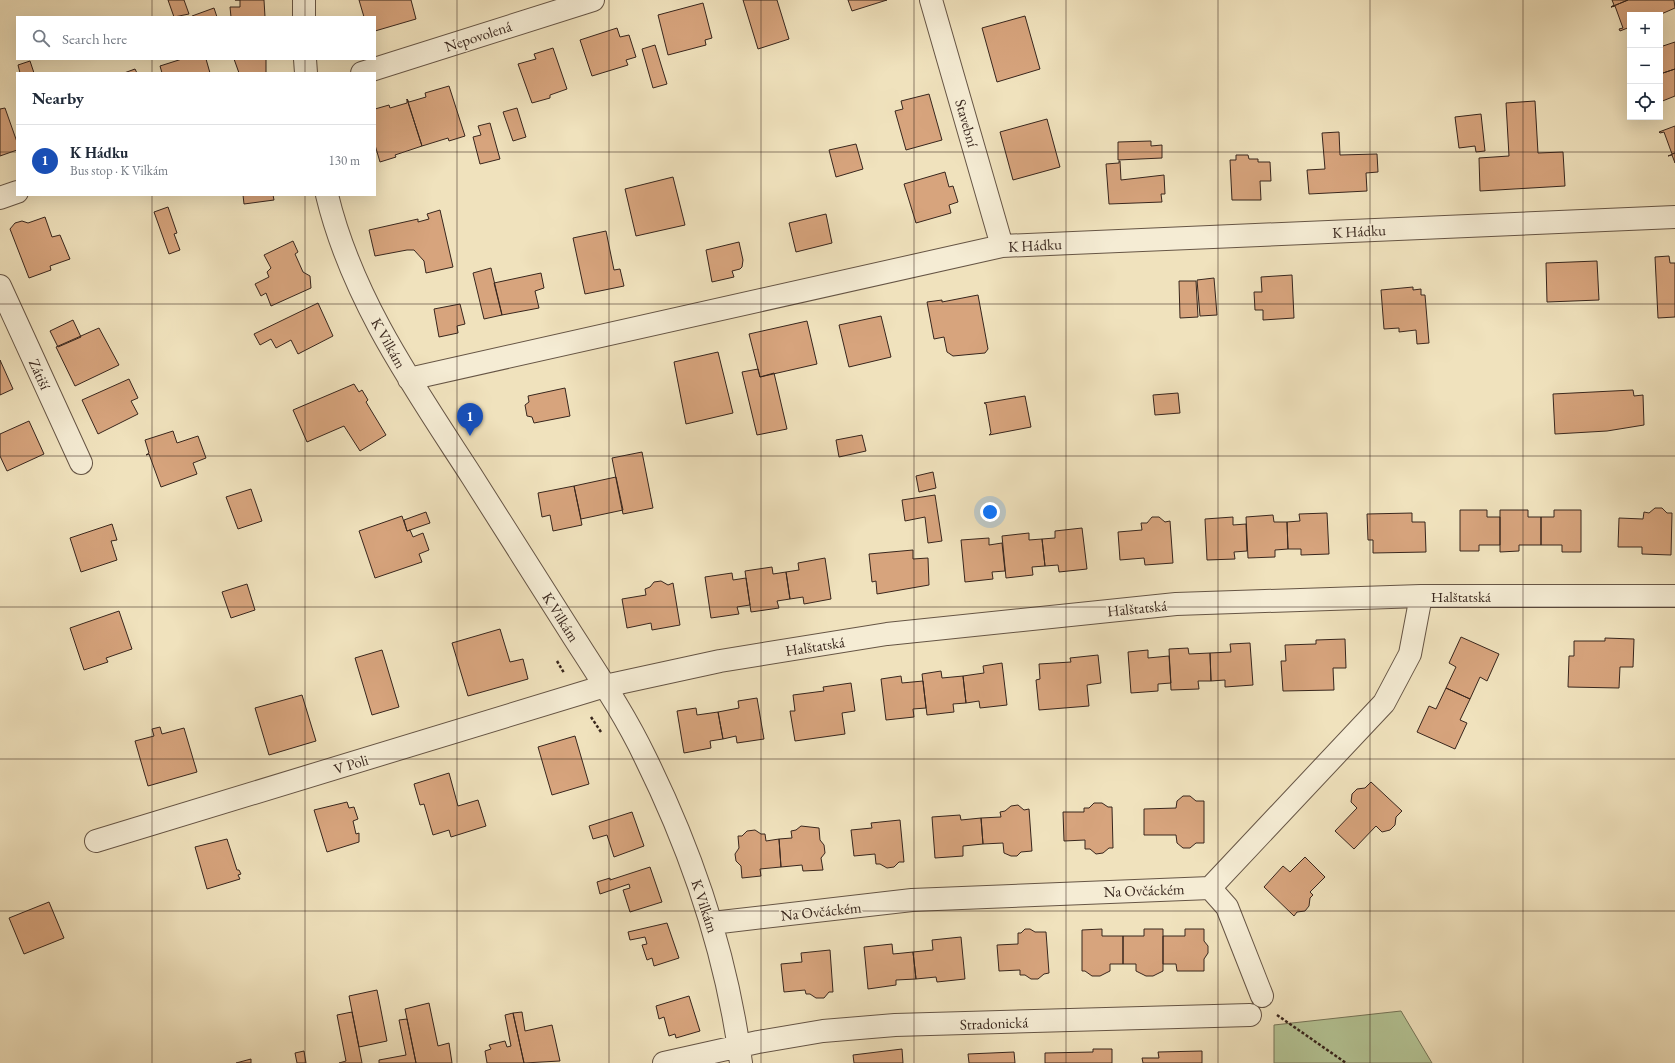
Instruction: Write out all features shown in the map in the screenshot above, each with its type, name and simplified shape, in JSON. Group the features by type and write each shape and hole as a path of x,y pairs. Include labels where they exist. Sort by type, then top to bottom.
{"street":[{"path":"304,0 304,16"},
{"name":"Nepovolená","path":"365,72 593,0"},
{"name":"Stavební","path":"931,0 1002,246"},
{"path":"306,60 306,72"},
{"path":"0,198 16,192"},
{"name":"K Vilkám","path":"327,196 346,258 365,301 409,379 605,686 645,756 675,822 712,923 728,984 740,1055"},
{"name":"K Hádku","path":"409,379 1002,246 1675,217"},
{"name":"Zátiší","path":"0,286 81,464"},
{"path":"1267,1004 1227,907 1210,888 1384,703 1410,654 1421,596"},
{"name":"Halštatská","path":"605,686 720,661 887,634 1176,604 1421,596 1675,596"},
{"name":"V Poli","path":"96,841 605,686"},
{"name":"Na Ovčáckém","path":"712,923 912,900 1210,888"},
{"name":"Stradonická","path":"664,1063 740,1055 823,1031 895,1026 1250,1015"}],"path":[{"path":"1267,1004 1346,1063"}],"green space":[{"path":"1401,1011 1432,1063 1274,1063 1274,1025"}],"building":[{"path":"168,0 184,0 189,14 174,16"},
{"path":"240,0 264,0 265,16 231,16 230,7 240,7"},
{"path":"359,0 411,0 416,19 376,31 376,16 364,16"},
{"path":"743,0 777,0 789,39 758,49"},
{"path":"848,0 887,0 852,11"},
{"path":"1612,0 1628,0 1611,7 1614,5"},
{"path":"1628,0 1674,0 1675,8 1663,13 1663,12 1627,12 1627,28 1620,31 1619,29 1623,28 1615,6 1611,7"},
{"path":"703,3 712,38 705,40 706,45 668,55 658,15"},
{"path":"214,8 217,16 192,16"},
{"path":"1025,16 1040,69 997,82 982,28"},
{"path":"617,28 620,37 629,35 636,57 626,60 628,65 592,76 580,40"},
{"path":"1675,42 1675,69 1663,73 1663,48 1663,46"},
{"path":"655,45 667,84 653,88 642,49"},
{"path":"553,48 567,89 550,95 550,98 532,103 518,64 536,59 534,54"},
{"path":"179,60 206,60 210,72 162,72 160,66"},
{"path":"234,60 266,60 266,72 239,72"},
{"path":"30,61 34,72 20,72 18,65"},
{"path":"135,69 136,72 127,72"},
{"path":"1675,69 1675,96 1663,101 1663,84 1663,73"},
{"path":"449,86 465,136 449,141 448,138 422,146 407,99 409,102 426,97 425,93"},
{"path":"929,94 942,140 906,150 895,111 903,109 901,101"},
{"path":"407,99 422,146 395,155 396,157 380,162 376,148 376,109 389,105 390,108 407,103"},
{"path":"1535,101 1538,153 1563,152 1565,186 1480,191 1479,158 1509,156 1506,103"},
{"path":"5,108 16,139 16,150 0,156 0,109"},
{"path":"517,108 526,137 513,141 503,112"},
{"path":"1481,114 1485,151 1476,152 1475,146 1459,148 1455,117"},
{"path":"1047,119 1060,167 1013,180 1000,132"},
{"path":"490,123 500,159 480,164 473,137 481,135 478,126"},
{"path":"1675,126 1675,153 1672,154 1664,132 1659,132"},
{"path":"1339,132 1340,155 1377,154 1378,172 1366,173 1367,191 1309,194 1307,170 1325,169 1322,133"},
{"path":"1151,141 1151,146 1162,145 1162,158 1118,160 1118,142"},
{"path":"856,144 863,169 836,177 829,150"},
{"path":"1675,153 1675,163 1672,155 1668,156"},
{"path":"1236,155 1248,155 1249,159 1258,159 1258,162 1270,162 1271,181 1260,181 1261,200 1232,200 1230,160 1236,160"},
{"path":"1119,161 1121,180 1164,175 1165,194 1161,194 1162,202 1109,204 1106,164 1119,163"},
{"path":"945,172 949,187 953,186 958,202 949,205 951,213 916,223 904,184"},
{"path":"673,177 685,225 636,236 625,189"},
{"path":"243,196 273,196 274,200 244,204"},
{"path":"168,207 177,233 174,234 180,250 169,254 154,212"},
{"path":"440,210 453,267 426,273 424,261 414,250 375,256 369,230 418,219 418,222 429,219 427,214"},
{"path":"826,214 832,243 796,252 789,223"},
{"path":"45,217 52,237 60,235 70,259 50,266 51,270 29,278 10,229 15,223 22,221 28,223"},
{"path":"606,231 614,270 620,269 624,286 585,294 573,238"},
{"path":"293,241 298,252 295,254 303,272 310,276 311,288 271,306 266,293 261,296 255,284 269,277 267,272 271,268 264,255"},
{"path":"739,242 743,260 742,267 732,271 734,277 712,282 706,250"},
{"path":"1669,256 1670,263 1675,263 1675,317 1658,318 1655,257"},
{"path":"1597,261 1599,300 1547,302 1546,263"},
{"path":"491,268 502,315 484,319 473,273"},
{"path":"541,273 544,288 535,291 539,308 502,315 494,283"},
{"path":"1292,275 1294,318 1263,320 1263,310 1255,310 1254,292 1262,292 1261,277"},
{"path":"1214,278 1217,315 1200,316 1197,280"},
{"path":"1179,281 1196,281 1198,317 1180,318"},
{"path":"1413,287 1413,290 1421,289 1421,295 1425,295 1429,343 1417,344 1416,330 1399,332 1399,328 1384,329 1381,290"},
{"path":"978,295 988,349 985,353 953,356 947,352 944,337 934,339 927,302 942,300 942,302"},
{"path":"318,303 333,336 298,354 291,340 276,348 271,339 260,345 254,334"},
{"path":"460,304 465,324 457,326 458,333 439,337 434,309"},
{"path":"881,316 891,357 849,367 839,325"},
{"path":"73,320 81,337 58,347 50,331"},
{"path":"807,321 817,364 760,377 749,334"},
{"path":"99,328 119,365 75,386 56,347"},
{"path":"718,352 733,413 686,424 674,362"},
{"path":"0,360 13,389 0,395"},
{"path":"758,369 760,377 774,373 787,429 757,435 742,372"},
{"path":"129,379 138,398 131,401 138,414 98,434 82,400"},
{"path":"354,384 359,392 362,390 368,400 366,402 386,435 360,451 344,426 307,442 293,410"},
{"path":"565,388 570,416 534,423 532,417 527,416 525,405 529,402 528,396"},
{"path":"1633,390 1634,396 1643,395 1644,425 1607,431 1555,434 1553,394"},
{"path":"1178,393 1180,413 1155,415 1153,395"},
{"path":"1025,396 1031,427 989,435 991,433 986,404 984,403"},
{"path":"29,421 44,454 7,471 0,456 0,434"},
{"path":"173,431 177,443 198,436 206,458 193,463 197,474 161,487 149,454 146,455 149,453 145,440"},
{"path":"862,435 866,451 839,457 836,440"},
{"path":"642,452 653,508 623,514 612,458"},
{"path":"933,472 936,488 919,492 916,476"},
{"path":"616,477 623,510 581,519 574,486"},
{"path":"574,486 582,525 553,531 550,515 542,517 538,493"},
{"path":"251,489 262,521 238,529 226,497"},
{"path":"935,495 942,541 928,543 925,517 905,521 902,500"},
{"path":"1655,508 1662,508 1667,513 1672,513 1671,555 1642,554 1642,547 1618,547 1619,518 1643,519 1644,512 1649,513"},
{"path":"1460,510 1487,510 1487,517 1500,517 1500,545 1479,545 1479,551 1460,551"},
{"path":"1500,510 1528,510 1528,517 1541,517 1541,545 1519,545 1519,551 1500,552"},
{"path":"1554,510 1581,510 1581,552 1562,552 1562,545 1541,545 1541,517 1554,517"},
{"path":"426,512 430,523 407,531 404,520"},
{"path":"1327,513 1329,554 1301,555 1301,549 1288,549 1287,522 1300,521 1299,514"},
{"path":"1412,513 1412,522 1425,522 1426,552 1373,553 1373,540 1368,540 1367,514"},
{"path":"1273,515 1274,522 1287,522 1288,549 1275,550 1275,557 1248,558 1246,517"},
{"path":"402,516 407,531 410,530 413,537 423,533 429,550 419,554 422,562 375,578 359,531"},
{"path":"1152,517 1159,517 1165,522 1170,521 1173,563 1145,565 1144,558 1120,560 1118,532 1142,530 1141,523 1147,523"},
{"path":"1233,517 1233,525 1246,524 1247,551 1234,552 1235,559 1207,560 1205,519"},
{"path":"112,524 117,540 111,541 117,560 81,572 70,538"},
{"path":"1082,528 1087,569 1059,572 1058,565 1045,566 1042,539 1055,538 1055,531"},
{"path":"1029,533 1029,540 1042,539 1045,566 1032,567 1033,575 1006,578 1002,536"},
{"path":"989,538 989,545 1002,543 1005,571 992,572 993,579 965,582 961,540"},
{"path":"913,550 913,559 928,558 929,585 877,594 876,581 872,582 869,554"},
{"path":"825,558 831,599 804,604 803,597 790,599 786,572 799,570 798,563"},
{"path":"772,567 773,574 786,572 790,599 777,601 779,608 751,612 745,571"},
{"path":"732,573 733,580 746,578 750,605 737,607 739,614 711,618 705,577"},
{"path":"661,581 668,585 673,583 680,625 652,630 651,623 627,628 622,599 646,595 645,589 650,587 654,582"},
{"path":"247,584 255,610 231,618 222,592"},
{"path":"119,611 132,649 106,658 108,662 84,670 70,628"},
{"path":"500,629 510,662 523,659 528,679 468,696 452,643"},
{"path":"1461,637 1499,654 1487,681 1480,677 1470,699 1446,688 1456,667 1449,663"},
{"path":"1605,638 1634,639 1633,667 1620,667 1619,688 1568,687 1569,656 1574,656 1574,641 1605,641"},
{"path":"1345,639 1346,668 1333,668 1334,690 1283,691 1281,661 1286,661 1285,645 1316,644 1316,640"},
{"path":"1250,643 1253,685 1225,687 1225,680 1211,681 1210,653 1231,652 1230,644"},
{"path":"1188,648 1189,654 1210,653 1211,681 1198,681 1199,689 1171,690 1169,649"},
{"path":"382,650 399,707 372,715 355,658"},
{"path":"1148,650 1148,658 1169,656 1171,683 1158,684 1158,691 1131,693 1128,652"},
{"path":"1098,655 1101,683 1087,685 1089,706 1039,710 1036,680 1040,679 1039,664 1071,662 1070,658"},
{"path":"1002,663 1007,705 980,708 979,701 966,703 963,676 984,673 983,666"},
{"path":"941,671 942,678 963,676 966,703 953,704 954,712 927,715 922,674"},
{"path":"901,676 902,683 923,681 926,708 913,709 914,717 886,720 881,679"},
{"path":"851,683 855,711 842,713 845,734 795,741 790,711 795,711 793,695 824,691 823,687"},
{"path":"1446,688 1470,699 1460,720 1467,723 1455,749 1417,732 1429,706 1436,709"},
{"path":"302,695 316,741 269,755 255,708"},
{"path":"757,698 764,739 737,743 736,736 723,739 718,712 739,708 738,701"},
{"path":"696,708 697,715 718,712 723,739 710,741 711,748 684,753 677,711"},
{"path":"160,727 162,734 184,728 197,772 148,786 135,741 154,736 152,729"},
{"path":"575,736 589,784 552,795 538,747"},
{"path":"449,773 458,806 478,800 486,826 451,837 449,830 433,835 424,804 420,805 414,784"},
{"path":"1371,782 1402,811 1396,817 1395,825 1390,830 1382,832 1376,826 1354,849 1335,831 1357,808 1351,802 1352,794 1357,789 1365,788"},
{"path":"1183,796 1190,796 1196,801 1204,801 1204,843 1196,843 1190,848 1183,848 1177,843 1176,835 1144,835 1144,809 1176,808 1177,801"},
{"path":"347,802 349,808 354,807 358,819 353,821 356,834 359,833 359,842 327,852 314,810"},
{"path":"1094,803 1102,803 1108,807 1112,807 1113,848 1109,848 1103,853 1096,854 1090,849 1085,849 1085,840 1064,841 1063,812 1084,812 1084,808 1089,808"},
{"path":"1018,805 1024,810 1029,809 1032,851 1021,852 1017,856 1011,856 1004,853 1003,843 983,844 981,818 1001,817 1000,812 1005,811 1011,806"},
{"path":"632,812 644,846 614,857 607,835 593,839 589,826"},
{"path":"960,815 961,820 981,818 983,844 963,846 963,856 935,858 932,817"},
{"path":"900,820 904,862 899,862 894,867 887,868 880,864 876,864 875,854 854,856 851,830 872,828 871,823"},
{"path":"801,826 819,828 820,840 824,845 825,853 821,858 823,870 803,871 802,865 781,867 779,839 792,838 791,831 796,830"},
{"path":"755,830 761,834 765,834 766,841 779,839 781,867 760,869 761,876 742,878 741,866 736,861 735,854 739,848 738,836 742,836 747,831"},
{"path":"227,839 237,870 239,870 241,874 238,875 240,879 207,889 195,847"},
{"path":"1305,857 1325,877 1310,892 1313,895 1310,898 1309,906 1305,911 1297,912 1294,916 1264,887 1283,866 1290,872"},
{"path":"650,867 662,902 630,912 623,890 630,888 629,884 600,894 597,882 610,878 610,880"},
{"path":"49,902 64,938 24,954 9,918"},
{"path":"667,923 679,958 654,966 652,958 647,960 642,945 647,944 645,937 630,940 628,932"},
{"path":"1025,929 1030,929 1035,932 1046,932 1049,973 1044,974 1038,979 1031,979 1025,975 1020,975 1020,970 999,971 997,945 1018,944 1018,933 1021,933"},
{"path":"1102,929 1102,936 1123,936 1123,964 1110,964 1110,971 1100,976 1092,976 1085,971 1082,971 1082,930"},
{"path":"1144,929 1163,929 1163,971 1153,976 1146,976 1136,971 1136,964 1123,964 1123,936 1144,936"},
{"path":"1185,929 1204,929 1204,941 1208,946 1208,953 1204,959 1204,971 1177,971 1176,964 1163,964 1163,936 1185,936"},
{"path":"961,937 965,979 937,982 936,977 916,979 913,952 933,950 932,940"},
{"path":"892,944 893,954 913,952 916,979 896,980 896,985 868,989 864,947"},
{"path":"830,950 833,992 829,992 824,998 816,998 810,994 806,994 805,990 784,992 781,964 802,962 801,953"},
{"path":"377,990 387,1041 359,1047 349,996"},
{"path":"689,996 700,1031 676,1038 675,1034 669,1036 664,1017 659,1019 656,1006"},
{"path":"429,1003 438,1046 449,1043 452,1063 416,1063 405,1009"},
{"path":"352,1012 362,1063 339,1063 346,1061 337,1015"},
{"path":"522,1012 525,1031 552,1025 560,1061 524,1063 513,1013"},
{"path":"513,1013 524,1063 487,1063 485,1051 491,1049 489,1045 505,1041 507,1047 511,1046 505,1015"},
{"path":"407,1019 416,1063 379,1063 379,1060 406,1055 399,1020"},
{"path":"902,1049 903,1063 854,1063 853,1055"},
{"path":"1093,1049 1112,1049 1112,1063 1045,1063 1045,1053 1093,1052"},
{"path":"304,1051 306,1063 297,1063 295,1053"},
{"path":"1202,1051 1202,1063 1143,1063 1142,1058 1159,1058 1158,1052"},
{"path":"1014,1052 1015,1063 969,1063 968,1054"},
{"path":"251,1059 251,1063 236,1063"}],"place":[{"name":"K Hádku","path":"470,436"}]}
